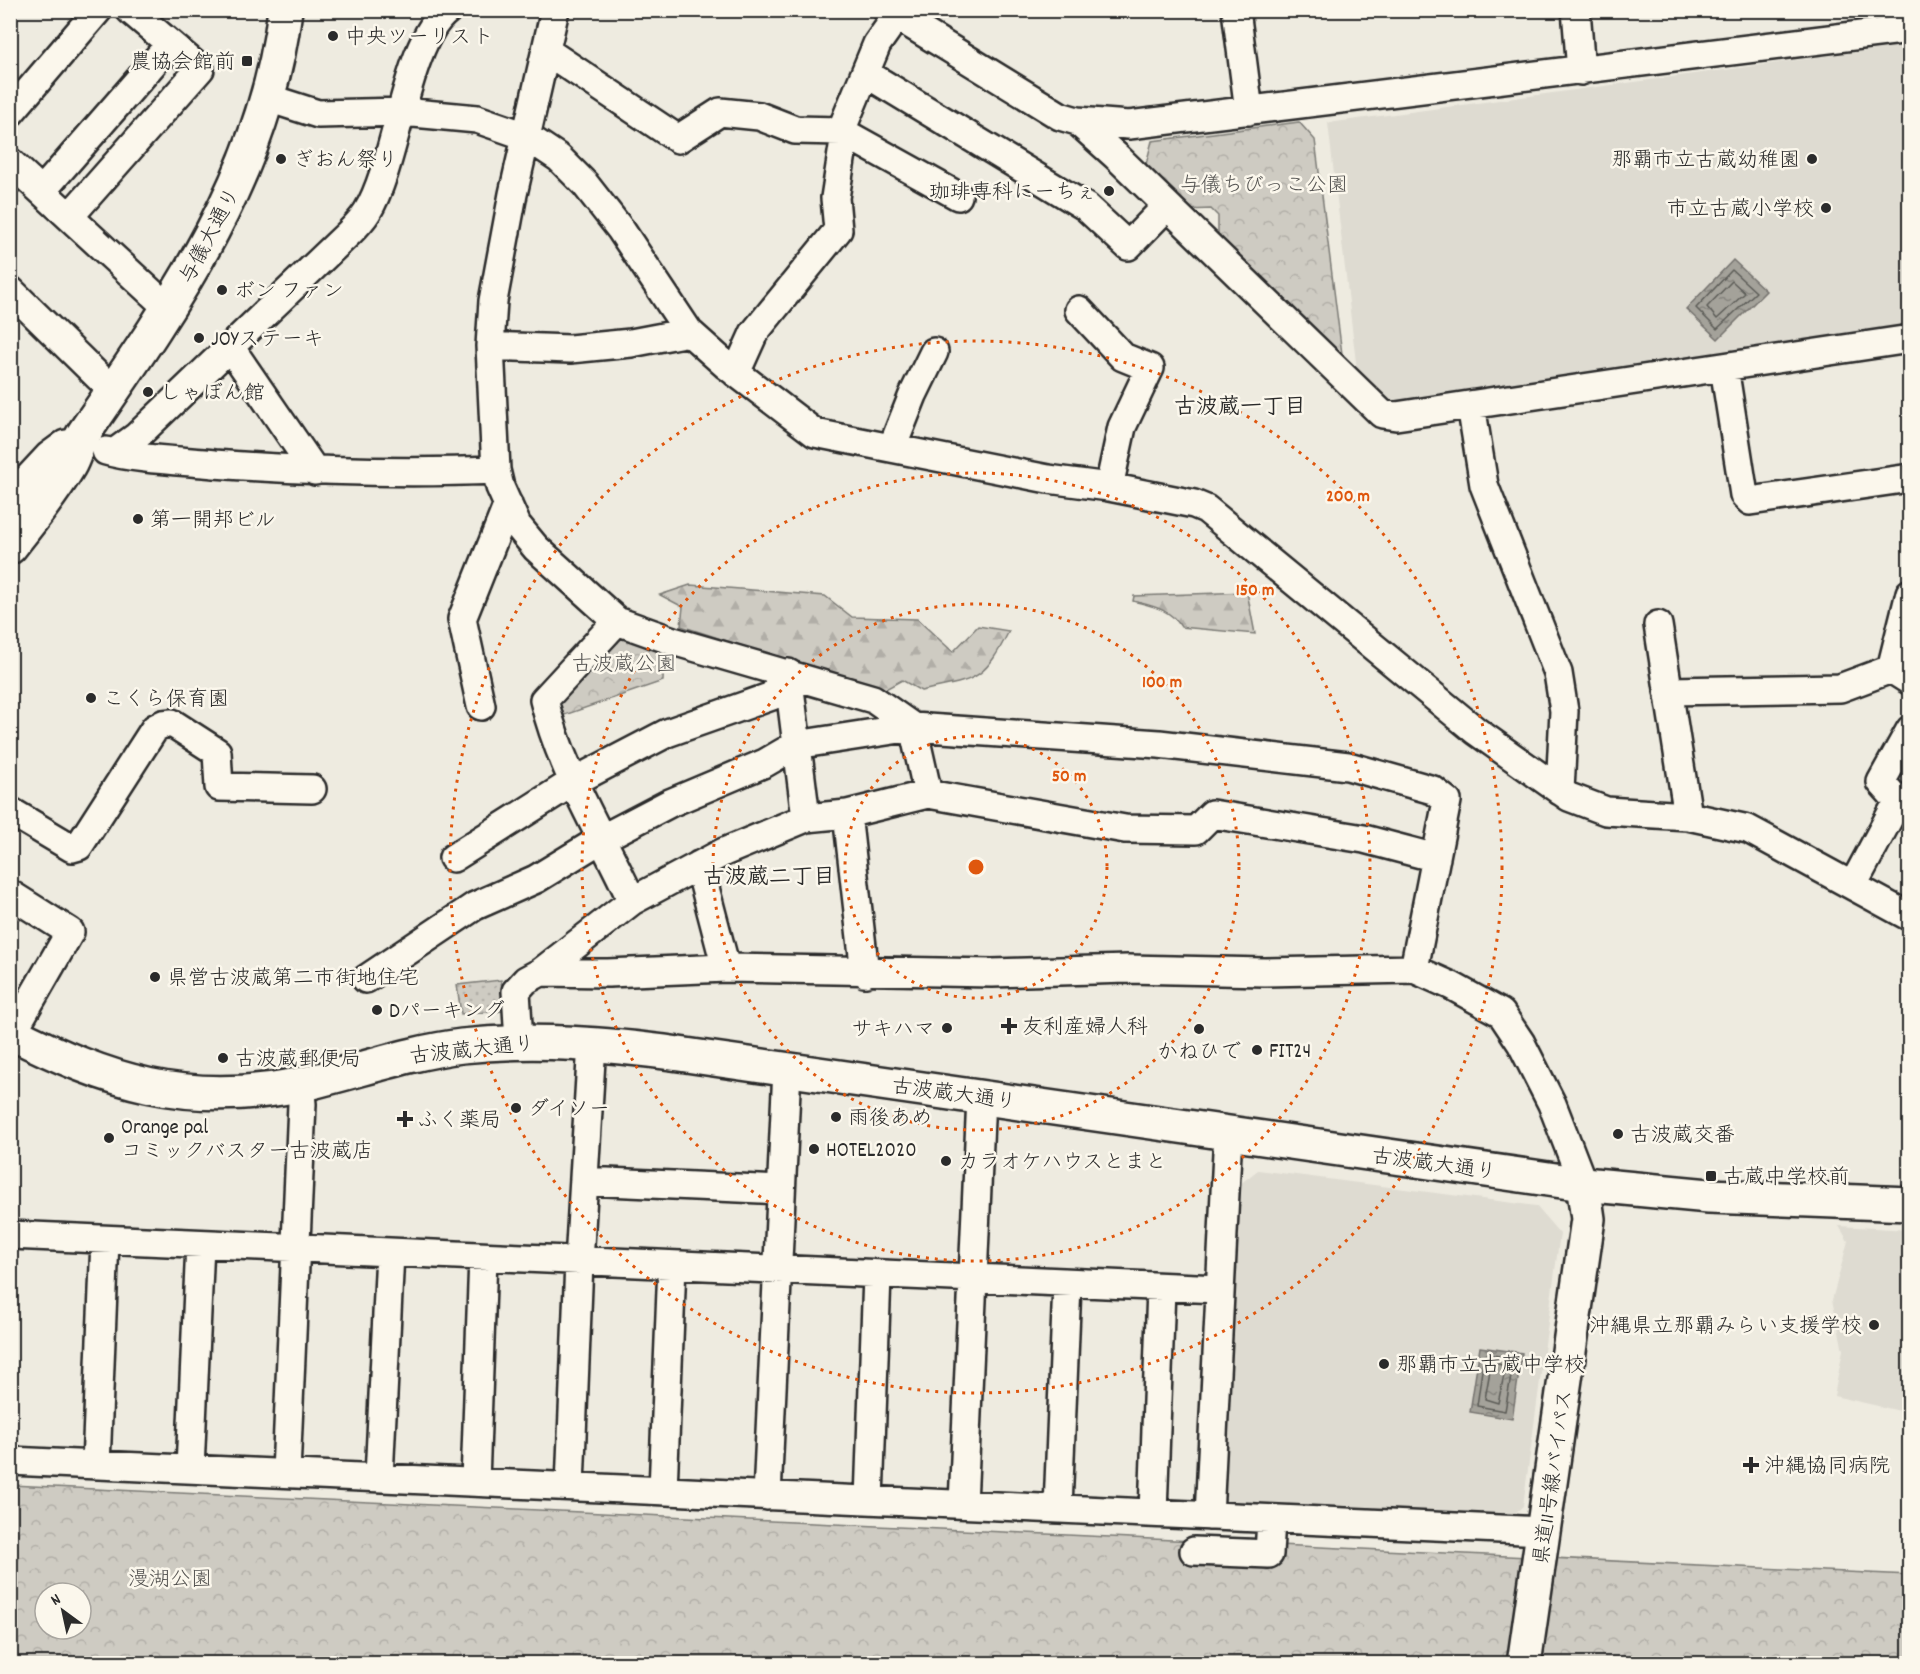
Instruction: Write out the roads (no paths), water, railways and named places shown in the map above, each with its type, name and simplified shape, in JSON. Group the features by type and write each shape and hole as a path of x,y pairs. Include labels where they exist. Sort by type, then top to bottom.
{"main road":[{"name":"与儀大通り","path":"21,502 70,464 82,436 169,309 232,194 268,98 285,10"},
{"path":"10,537 21,502"},
{"path":"10,547 21,502"},
{"name":"古波蔵大通り","path":"11,1032 87,1069 148,1086 186,1091 231,1093 300,1084 406,1056 461,1046 519,1042 592,1043 1583,1184 1720,1197 1910,1204"},
{"name":"県道11号線バイパス","path":"1524,1664 1588,1219 1583,1184"}],"street":[{"path":"10,113 98,10"},
{"path":"70,216 200,69 130,10"},
{"path":"114,453 136,437 349,233 367,213 403,112 425,37 436,20 448,10"},
{"path":"555,10 548,52 526,136 493,302 490,346 496,470 517,525 536,548 617,621 673,641 873,699 913,727 928,794"},
{"path":"1236,10 1249,111"},
{"path":"1575,10 1581,71"},
{"path":"736,373 754,333 838,230 835,198 843,133 877,44 895,13 1043,107 1077,122 1116,156 1382,414 1396,416 1910,339"},
{"path":"1077,122 1129,125 1910,29"},
{"path":"42,191 170,44"},
{"path":"548,52 678,139 720,112 759,116 795,130 843,133 958,196"},
{"path":"867,74 1086,207 1128,246 1166,207"},
{"path":"268,98 318,114 403,112 477,119 526,136 559,158 585,184 621,230 689,332 736,373 815,433 1048,479 1109,487 1194,504 1206,509 1476,731 1560,791 1606,811 1688,816 1748,829 1910,917"},
{"path":"1116,156 1115,146 1118,135 1129,125"},
{"path":"10,162 169,309"},
{"path":"10,290 114,392"},
{"path":"1079,310 1124,357 1150,368 1122,427 1109,487"},
{"path":"490,346 570,349 630,343 689,332"},
{"path":"230,346 315,471"},
{"path":"892,448 934,352"},
{"path":"1724,367 1744,495 1750,501 1910,478"},
{"path":"1471,405 1484,485 1558,673 1564,711 1560,791"},
{"path":"82,436 105,451 114,453 315,471 409,474 496,470"},
{"path":"481,706 462,620 508,504"},
{"path":"1668,691 1840,688 1900,675 1910,593"},
{"path":"617,621 544,700 549,721 573,782 603,838 632,901"},
{"path":"1658,625 1688,816"},
{"path":"788,673 807,818"},
{"path":"453,858 573,782 667,733 772,696 788,673"},
{"path":"10,811 72,848 79,846 155,728 167,723 172,723 217,752 219,787 312,789"},
{"path":"366,979 475,906 536,879 603,838 670,803 765,763 796,745 913,727 1159,744 1348,766 1433,790 1447,801 1414,969"},
{"path":"1853,885 1898,801 1881,782 1910,730"},
{"path":"519,1042 516,991 526,980 541,972 632,901 724,852 807,818 847,814 928,794 1125,828 1196,830 1212,814 1364,839 1436,858"},
{"path":"847,814 865,973"},
{"path":"699,866 726,968"},
{"path":"10,894 70,932 11,1032"},
{"path":"541,972 608,973 726,968 865,973 1414,969 1452,986 1501,1013 1521,1042 1547,1095 1583,1184"},
{"path":"570,1486 579,1262 592,1043"},
{"path":"767,1496 787,1069"},
{"path":"286,1473 302,1104 300,1084"},
{"path":"963,1504 981,1097"},
{"path":"1209,1516 1228,1132"},
{"path":"585,1181 780,1190"},
{"path":"10,1235 973,1280 1219,1289"},
{"path":"96,1465 105,1240"},
{"path":"190,1469 200,1244"},
{"path":"379,1477 390,1253"},
{"path":"475,1482 483,1257"},
{"path":"663,1490 672,1265"},
{"path":"869,1500 877,1275"},
{"path":"1058,1508 1067,1284"},
{"path":"1153,1513 1161,1288"},
{"path":"10,1461 1543,1531"},
{"path":"1194,1551 1269,1554 1271,1519"}],"water":[{"path":"1733,260 1766,291 1718,339 1686,309"},
{"path":"1480,1347 1522,1353 1512,1419 1470,1412"}],"place":[{"name":"中央ツーリスト","path":"333,36"},
{"name":"農協会館前","path":"247,61"},
{"name":"ぎおん祭り","path":"281,159"},
{"name":"那覇市立古蔵幼稚園","path":"1812,159"},
{"name":"珈琲専科にーちぇ","path":"1109,191"},
{"name":"市立古蔵小学校","path":"1826,208"},
{"name":"ボン ファン","path":"222,290"},
{"name":"JOYステーキ","path":"199,338"},
{"name":"しゃぼん館","path":"148,392"},
{"name":"第一開邦ビル","path":"138,519"},
{"name":"こくら保育園","path":"91,698"},
{"name":"県営古波蔵第二市街地住宅","path":"155,977"},
{"name":"Dパーキング","path":"377,1010"},
{"name":"友利産婦人科","path":"1009,1026"},
{"name":"サキハマ","path":"947,1028"},
{"name":"かねひで","path":"1199,1029"},
{"name":"FIT24","path":"1257,1050"},
{"name":"古波蔵郵便局","path":"223,1058"},
{"name":"ダイソー","path":"516,1108"},
{"name":"雨後あめ","path":"836,1117"},
{"name":"ふく薬局","path":"405,1119"},
{"name":"古波蔵交番","path":"1618,1134"},
{"name":"Orange pal コミックバスター古波蔵店","path":"109,1138"},
{"name":"HOTEL2020","path":"814,1149"},
{"name":"カラオケハウスとまと","path":"946,1161"},
{"name":"古蔵中学校前","path":"1711,1176"},
{"name":"沖縄県立那覇みらい支援学校","path":"1874,1325"},
{"name":"那覇市立古蔵中学校","path":"1384,1364"},
{"name":"沖縄協同病院","path":"1751,1465"}],"district":[{"name":"古波蔵一丁目","path":"1240,405"},
{"name":"古波蔵二丁目","path":"769,875"}],"park label":[{"name":"与儀ちびっこ公園","path":"1264,184"},
{"name":"古波蔵公園","path":"624,663"},
{"name":"漫湖公園","path":"170,1578"}]}
